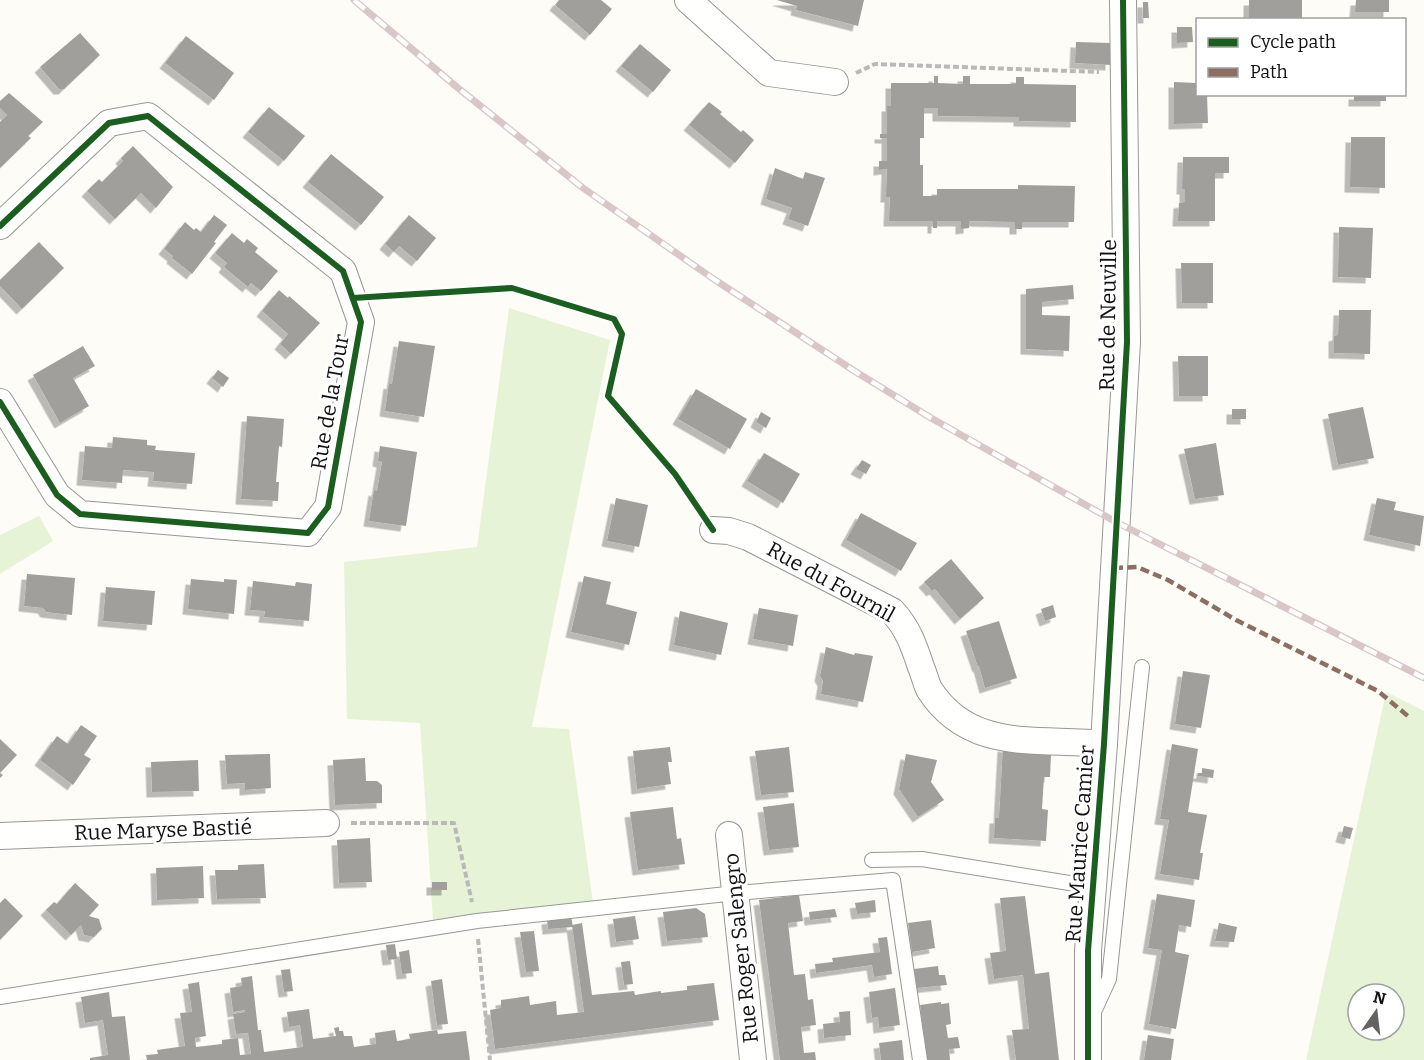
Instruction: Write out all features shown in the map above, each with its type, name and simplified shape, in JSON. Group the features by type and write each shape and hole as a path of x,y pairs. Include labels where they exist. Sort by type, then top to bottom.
{"street":[{"path":"688,0 769,73 835,82"},
{"name":"Rue de Neuville","path":"1110,630 1127,342 1123,0"},
{"name":"Rue de la Tour","path":"0,226 109,123 148,116 343,271 361,322 328,507 308,533 80,514 57,495 0,402"},
{"name":"Rue du Fournil","path":"713,530 729,531 748,537 892,611 903,622 910,635 929,688 944,707 961,722 1000,738 1104,744"},
{"name":"Rue Maurice Camier","path":"1088,1060 1088,951 1104,744 1110,630"},
{"name":"Rue Maryse Bastié","path":"0,836 326,823"},
{"name":"Rue Roger Salengro","path":"729,835 753,1060"}],"lane":[{"path":"1088,1024 1109,979 1142,667"},
{"path":"872,860 922,859 1094,887"},
{"path":"0,997 477,921 736,893 893,879 920,1060"}],"path":[{"path":"835,82 875,64 1124,72"},
{"path":"353,298 512,288 614,319 622,334 608,396 675,474 713,530"},
{"path":"326,823 454,823 477,921 490,1060"}],"green space":[{"path":"509,308 610,340 532,727 569,729 593,903 433,920 420,723 347,719 344,562 477,547"},
{"path":"39,516 53,541 0,574 0,535"},
{"path":"1386,692 1424,711 1424,1060 1306,1060"}],"building":[{"path":"559,0 601,0 612,9 590,35 555,5"},
{"path":"777,0 864,0 858,26 796,10 797,6"},
{"path":"1249,0 1302,0 1302,18 1249,18"},
{"path":"1356,0 1389,0 1389,12 1355,12"},
{"path":"1143,2 1148,2 1149,18 1143,18"},
{"path":"1177,27 1192,27 1193,42 1177,43"},
{"path":"80,33 100,55 64,89 59,89 40,67"},
{"path":"186,36 234,73 214,100 165,63"},
{"path":"1076,42 1111,43 1111,65 1075,63"},
{"path":"640,44 671,70 653,92 621,66"},
{"path":"934,76 938,76 938,83 963,84 963,76 970,76 970,84 1016,84 1016,77 1024,77 1024,84 1076,85 1076,122 1019,121 1019,117 938,116 938,108 924,108 924,138 920,138 923,196 937,196 937,189 1018,189 1018,185 1075,186 1074,222 1022,222 1022,229 1015,229 1015,222 969,221 969,228 961,229 961,221 937,221 937,228 933,228 933,221 889,221 890,197 886,197 887,169 879,170 879,161 887,161 887,138 880,138 880,134 887,134 887,106 891,106 891,83 934,83"},
{"path":"1174,82 1196,83 1196,96 1207,96 1208,123 1174,124"},
{"path":"9,93 43,122 28,136 31,138 0,168 0,122 7,115 0,108 0,101"},
{"path":"1354,96 1386,96 1386,101 1354,101"},
{"path":"709,102 741,132 743,130 754,140 735,163 689,125"},
{"path":"269,107 305,136 284,161 248,132"},
{"path":"1351,137 1385,137 1385,188 1350,187"},
{"path":"133,146 173,187 156,208 141,193 115,219 87,191 99,179 102,182 123,161 121,158"},
{"path":"331,154 384,197 361,225 308,182"},
{"path":"1183,157 1229,157 1229,173 1215,173 1215,221 1178,221 1179,203 1185,202 1185,189 1182,189"},
{"path":"775,168 803,179 805,172 825,178 808,226 788,219 792,208 766,199"},
{"path":"214,215 227,225 192,274 164,249 185,222 194,230 196,228 201,232"},
{"path":"409,215 436,238 417,261 399,246 394,252 385,244"},
{"path":"1339,227 1373,228 1371,278 1338,277"},
{"path":"232,233 244,243 247,239 258,248 255,252 278,271 261,291 251,283 248,287 224,267 227,263 215,253"},
{"path":"39,242 64,268 22,309 0,286 0,280"},
{"path":"1181,263 1213,263 1213,303 1182,303"},
{"path":"1073,285 1074,299 1042,302 1042,315 1070,316 1069,351 1026,349 1026,289"},
{"path":"279,290 320,323 291,354 280,344 288,334 262,311"},
{"path":"1339,310 1371,310 1370,354 1334,353 1334,336 1338,335"},
{"path":"399,341 435,346 424,417 385,411"},
{"path":"83,346 95,366 73,378 89,406 60,423 33,375"},
{"path":"1178,356 1208,356 1208,396 1179,396"},
{"path":"218,370 229,378 223,387 212,378"},
{"path":"696,389 747,419 730,449 678,419"},
{"path":"1363,407 1374,458 1338,465 1328,414"},
{"path":"1232,409 1246,409 1246,419 1232,419"},
{"path":"761,412 771,418 766,428 756,422"},
{"path":"247,416 284,419 276,482 279,482 278,501 241,499"},
{"path":"113,437 147,440 147,445 156,446 155,450 195,453 192,484 153,481 154,472 123,470 122,483 82,480 85,446 112,448"},
{"path":"1216,443 1224,495 1195,499 1184,449"},
{"path":"380,446 417,452 406,526 369,521 382,462 378,461"},
{"path":"764,453 800,474 783,503 747,481"},
{"path":"862,460 871,465 866,474 856,469"},
{"path":"616,498 648,505 639,547 607,541"},
{"path":"1377,498 1396,502 1394,510 1424,516 1420,546 1369,535"},
{"path":"861,513 917,543 901,571 846,540"},
{"path":"951,559 984,598 960,619 935,589 932,591 924,582"},
{"path":"27,574 75,578 72,615 46,612 43,608 24,606"},
{"path":"584,576 611,582 606,604 637,612 629,645 571,632"},
{"path":"191,579 224,582 224,579 237,580 234,614 188,609"},
{"path":"253,581 295,586 296,582 312,584 309,621 264,617 265,611 250,610"},
{"path":"106,587 155,591 152,625 103,621"},
{"path":"1053,605 1056,617 1045,621 1041,609"},
{"path":"759,608 798,615 793,646 753,639"},
{"path":"680,611 728,623 721,655 674,645"},
{"path":"999,621 1017,678 985,688 966,631"},
{"path":"826,647 854,655 855,653 873,656 863,702 821,694 823,681 820,676"},
{"path":"1183,671 1210,675 1201,728 1175,724"},
{"path":"81,725 97,736 84,755 91,759 73,785 40,760 57,736 68,744"},
{"path":"0,739 17,755 0,773"},
{"path":"1172,744 1198,749 1188,812 1207,815 1200,853 1203,853 1199,880 1160,874 1169,820 1160,819"},
{"path":"1003,746 1051,754 1050,777 1044,777 1042,809 1048,810 1046,841 994,838 995,818 999,818"},
{"path":"670,747 672,762 668,762 671,784 637,789 633,751"},
{"path":"789,747 794,792 761,795 755,751"},
{"path":"270,754 271,788 245,790 245,783 227,784 225,755"},
{"path":"906,754 937,760 931,782 944,800 918,817 899,789"},
{"path":"365,758 366,781 377,781 382,785 382,803 335,805 333,760"},
{"path":"198,760 199,791 152,792 151,762"},
{"path":"1202,768 1214,770 1213,778 1198,776 1198,773 1202,773"},
{"path":"794,803 799,847 769,850 763,807"},
{"path":"673,807 677,839 681,838 685,864 638,870 630,812"},
{"path":"1344,826 1353,828 1350,839 1341,837"},
{"path":"370,838 372,882 339,883 337,840"},
{"path":"264,864 266,898 217,899 215,870 238,870 238,865"},
{"path":"203,866 204,898 157,900 156,868"},
{"path":"432,882 447,882 447,890 432,890"},
{"path":"75,883 99,905 89,916 99,919 102,929 94,937 84,935 81,925 71,935 46,910 54,902 57,904"},
{"path":"1157,894 1195,900 1191,927 1179,925 1175,952 1189,955 1176,1029 1149,1024 1162,950 1148,948"},
{"path":"799,895 803,921 788,923 794,975 805,974 808,1000 813,999 816,1025 801,1027 804,1053 815,1052 816,1060 780,1060 759,900"},
{"path":"1025,896 1035,974 1049,972 1059,1060 1016,1060 1012,1030 1029,1029 1023,975 994,979 990,953 1006,951 1000,898"},
{"path":"5,898 23,916 0,940 0,903"},
{"path":"875,900 876,912 857,914 855,903"},
{"path":"696,908 705,914 708,937 667,941 663,912"},
{"path":"835,909 837,917 810,920 809,912"},
{"path":"571,916 573,927 548,929 547,919"},
{"path":"635,916 639,939 616,942 613,919"},
{"path":"931,920 935,948 912,952 908,923"},
{"path":"582,923 592,995 634,991 635,995 661,991 661,993 687,990 687,986 714,983 719,1020 495,1049 490,1010 501,1008 501,1000 529,996 530,1005 556,1001 557,1015 584,1012 572,925"},
{"path":"1219,923 1237,927 1234,942 1215,941"},
{"path":"534,931 539,971 526,972 520,932"},
{"path":"887,937 892,974 874,977 872,965 816,973 815,964 833,962 832,958 880,952 878,938"},
{"path":"395,944 397,959 388,960 386,945"},
{"path":"409,950 412,973 402,974 399,952"},
{"path":"630,961 633,984 624,985 621,962"},
{"path":"938,966 939,975 945,975 947,985 917,988 914,969"},
{"path":"290,969 293,991 284,992 281,970"},
{"path":"252,976 258,1030 261,1030 264,1052 303,1047 300,1025 289,1027 287,1012 309,1009 313,1039 336,1036 334,1028 339,1027 339,1031 343,1031 344,1036 352,1036 354,1047 376,1044 375,1033 395,1030 397,1041 410,1039 409,1034 437,1030 438,1034 466,1031 470,1060 147,1060 146,1055 158,1054 157,1050 185,1046 180,1013 192,1012 188,984 199,982 206,1036 195,1038 196,1047 222,1044 222,1040 238,1038 240,1055 251,1054 248,1033 236,1034 233,1014 245,1012 245,1010 233,1012 230,988 242,986 241,978"},
{"path":"442,979 448,1024 437,1025 431,981"},
{"path":"895,988 900,1025 879,1028 878,1017 872,1018 869,992"},
{"path":"109,992 112,1017 125,1016 130,1060 90,1060 90,1058 108,1055 103,1020 85,1023 81,997"},
{"path":"941,1002 941,1004 949,1003 951,1024 946,1025 948,1038 958,1037 960,1048 949,1049 950,1060 927,1060 920,1005"},
{"path":"850,1011 851,1035 824,1038 823,1024 840,1022 839,1012"},
{"path":"1148,1035 1174,1039 1171,1060 1144,1060"},
{"path":"902,1040 904,1060 881,1060 879,1043"}],"railway":[{"path":"354,0 458,88 583,188 715,280 856,372 931,418 1116,522 1424,678"}],"marked path":[{"path":"1114,568 1137,567 1168,580 1236,620 1378,691 1409,717"}],"cycle path":[{"path":"1088,1060 1088,951 1104,744 1127,342 1123,0"},
{"path":"0,226 109,123 148,116 343,271 361,322 328,507 308,533 80,514 57,495 0,402"},
{"path":"353,298 512,288 614,319 622,334 608,396 675,474 713,530"}]}
